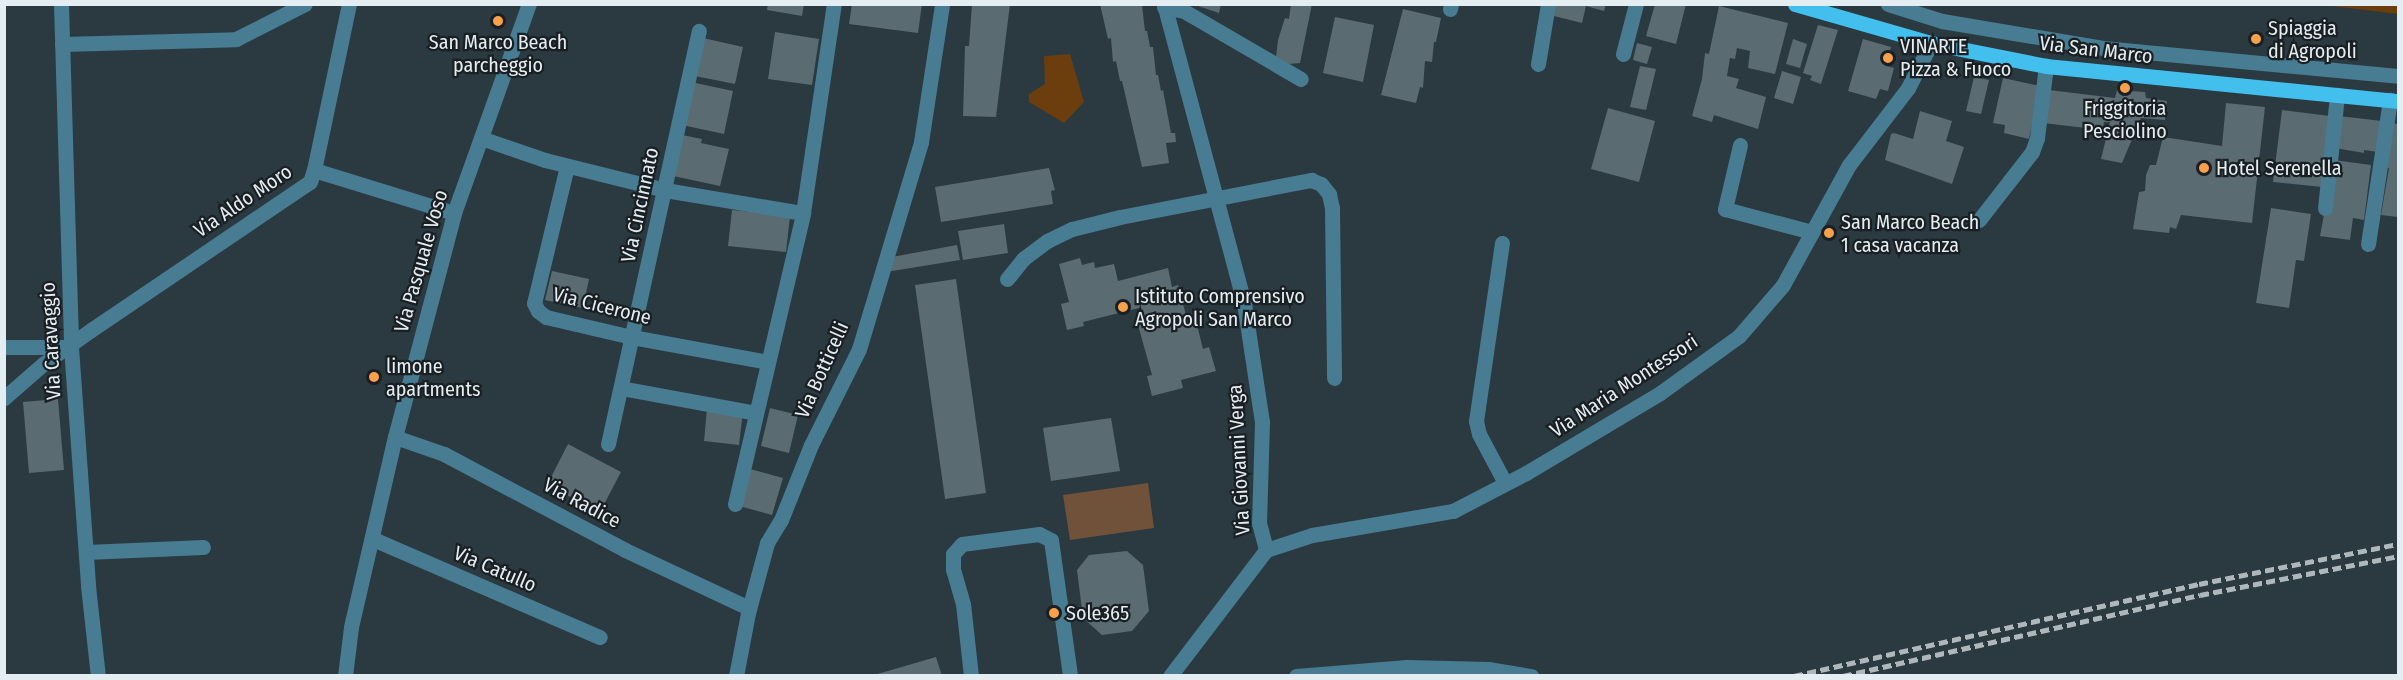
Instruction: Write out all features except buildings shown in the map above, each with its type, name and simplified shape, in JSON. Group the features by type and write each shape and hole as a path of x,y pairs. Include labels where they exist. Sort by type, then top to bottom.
{"main road":[{"name":"Via San Marco","path":"1795,4 1931,43 2046,66 2394,101"}],"street":[{"name":"Via Caravaggio","path":"61,4 71,347 86,552 98,675"},
{"path":"62,44 236,39 305,4"},
{"path":"314,170 349,4"},
{"name":"Via Pasquale Voso","path":"345,675 351,627 395,437 454,213 529,4"},
{"path":"735,504 803,213 834,4"},
{"name":"Via Botticelli","path":"736,675 749,608 767,543 781,520 811,445 859,349 921,142 942,4"},
{"path":"1538,64 1548,4"},
{"path":"1623,54 1636,4"},
{"path":"1888,4 1942,21 2103,48 2398,76"},
{"path":"1164,6 1184,11 1301,79"},
{"name":"Via Giovanni Verga","path":"1164,6 1218,198 1244,303 1255,362 1262,422 1259,523 1266,550 1244,581 1204,627 1170,675"},
{"name":"Via Cincinnato","path":"608,444 699,31"},
{"name":"Via Maria Montessori","path":"1266,550 1312,536 1453,511 1660,393 1738,336 1783,285 1849,165 1908,88 1931,43"},
{"path":"1979,220 2032,152 2037,138 2046,66"},
{"path":"2325,208 2337,96"},
{"path":"2368,244 2394,101"},
{"path":"481,138 567,166 665,190 803,213"},
{"path":"1740,145 1725,209 1812,232"},
{"name":"Via Cicerone","path":"567,166 534,303 538,311 546,317 632,337 768,362"},
{"name":"Via Aldo Moro","path":"4,398 43,364 71,347 91,330 310,182 314,170 454,213"},
{"path":"1007,279 1023,259 1047,241 1072,230 1120,217 1311,180 1321,184 1329,194 1332,208 1334,378"},
{"path":"1502,243 1476,421 1479,434 1505,483"},
{"path":"4,347 71,347"},
{"path":"621,388 756,413"},
{"name":"Via Radice","path":"395,437 444,454 625,550 749,608"},
{"path":"971,675 963,604 953,570 952,554 963,544 1039,534 1051,540 1070,675"},
{"name":"Via Catullo","path":"373,539 600,637"},
{"path":"86,552 203,547"},
{"path":"1296,675 1407,667 1488,669 1531,675"}],"shaded area":[{"path":"2324,5 2398,5 2398,14"},
{"path":"1070,54 1084,102 1064,123 1029,102 1029,94 1045,84 1044,56"},
{"path":"1148,483 1154,528 1070,540 1063,495"}],"railway":[{"path":"1794,676 2199,584 2398,544"},
{"path":"1843,676 2200,595 2398,556"}],"place":[{"name":"San Marco Beach parcheggio","path":"498,21"},
{"name":"Spiaggia di Agropoli","path":"2256,39"},
{"name":"VINARTE Pizza & Fuoco","path":"1888,58"},
{"name":"Friggitoria Pesciolino","path":"2125,88"},
{"name":"Hotel Serenella","path":"2204,168"},
{"name":"San Marco Beach 1 casa vacanza","path":"1829,233"},
{"name":"Istituto Comprensivo Agropoli San Marco","path":"1123,307"},
{"name":"limone apartments","path":"374,377"},
{"name":"Sole365","path":"1054,613"}]}
